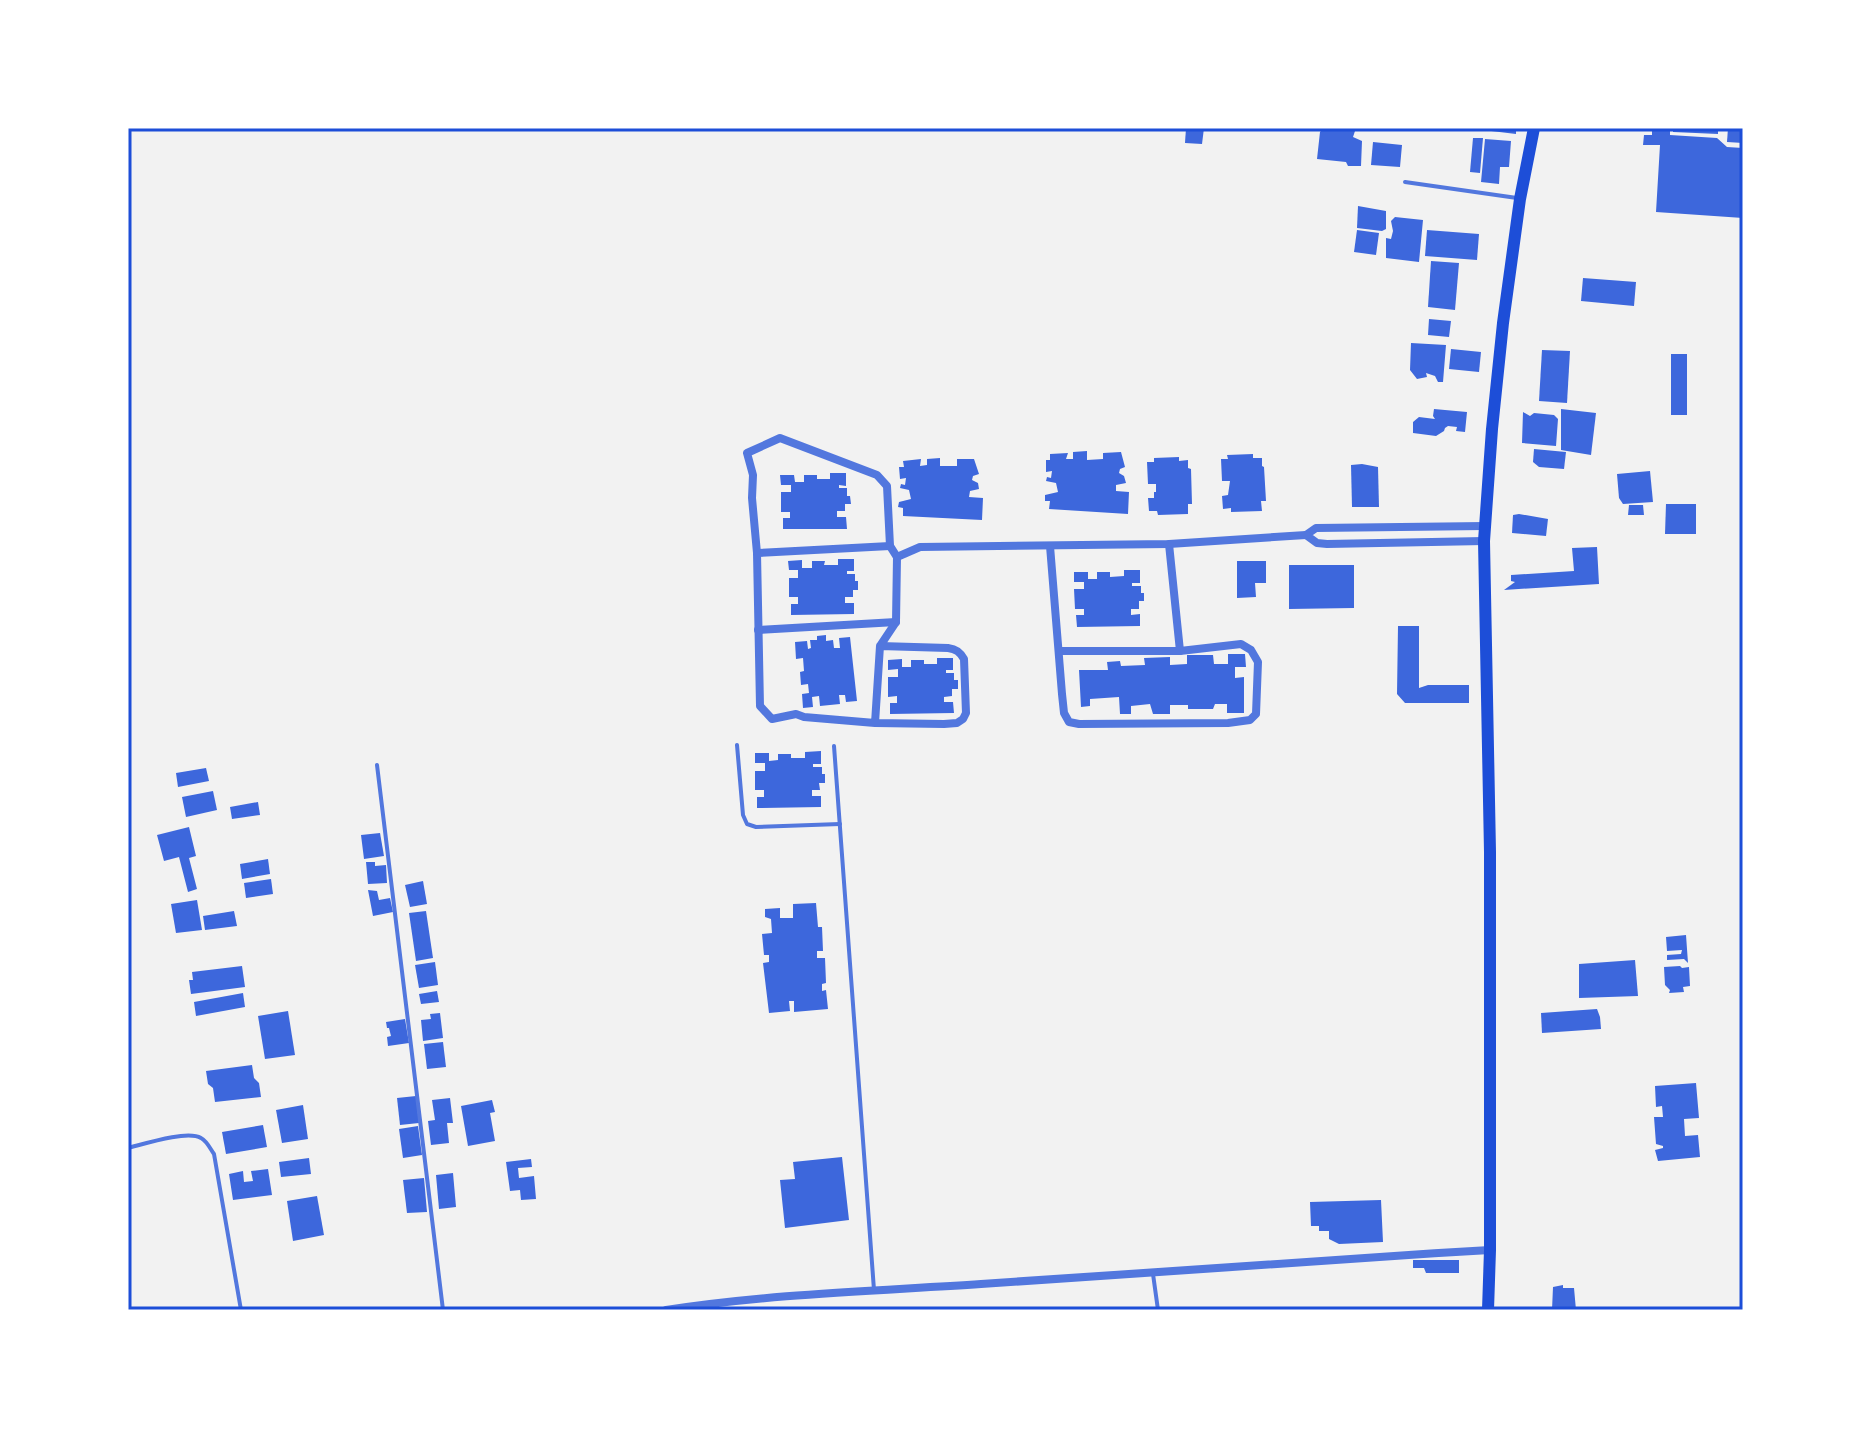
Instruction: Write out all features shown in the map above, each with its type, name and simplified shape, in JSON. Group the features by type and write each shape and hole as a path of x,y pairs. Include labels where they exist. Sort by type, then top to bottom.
{"main road":[{"path":"1488,1310 1490,852 1484,541 1497,384 1520,199 1534,128"}],"street":[{"path":"875,723 880,646 896,622 897,557 890,546 887,486 877,475 780,438 747,453 753,475 760,706 772,719 796,714 875,723 957,723 963,719 966,713 964,659 960,653 948,648 880,646"},
{"path":"897,557 920,547 1169,544 1306,535 1316,528 1485,526"},
{"path":"1306,535 1317,543 1327,544 1484,541"},
{"path":"1169,544 1180,651"},
{"path":"757,553 890,546"},
{"path":"1050,546 1064,713 1069,722 1228,723 1250,720 1256,714 1258,662 1251,650 1241,644 1180,651 1059,651"},
{"path":"758,630 896,622"},
{"path":"666,1310 772,1296 1490,1250"}],"lane":[{"path":"1405,182 1520,199"},
{"path":"737,745 743,815 747,824 756,827 840,824"},
{"path":"834,746 874,1291"},
{"path":"377,765 443,1310"},
{"path":"128,1148 186,1136 201,1138 214,1154 241,1310"},
{"path":"1153,1271 1158,1310"}],"building":[{"path":"1186,128 1204,128 1202,144 1185,143"},
{"path":"1323,128 1355,131 1353,137 1362,141 1361,166 1317,159"},
{"path":"1516,128 1516,134 1483,130"},
{"path":"1652,128 1670,128 1670,135 1717,138 1727,147 1743,148 1743,218 1656,212 1660,145 1643,145 1644,135 1652,135"},
{"path":"1673,128 1718,128 1718,134 1673,132"},
{"path":"1728,128 1743,128 1743,143 1727,142"},
{"path":"1473,138 1483,138 1480,173 1470,172"},
{"path":"1485,139 1511,141 1509,167 1500,167 1499,184 1481,182"},
{"path":"1373,142 1402,145 1400,167 1371,165"},
{"path":"1358,206 1386,211 1386,229 1357,228"},
{"path":"1395,217 1423,220 1419,262 1386,258 1386,238 1391,239 1391,221"},
{"path":"1357,230 1379,233 1376,255 1354,252"},
{"path":"1427,230 1479,234 1477,260 1425,256"},
{"path":"1431,261 1459,263 1455,310 1428,307"},
{"path":"1583,278 1636,282 1634,306 1581,301"},
{"path":"1429,319 1451,321 1449,337 1428,335"},
{"path":"1411,343 1446,345 1443,382 1426,373 1427,377 1417,379 1410,370"},
{"path":"1451,349 1481,352 1479,372 1449,369"},
{"path":"1542,350 1570,351 1567,403 1539,401"},
{"path":"1671,354 1687,354 1687,415 1671,415"},
{"path":"1434,409 1467,412 1465,432 1448,426 1436,436 1413,433 1413,422 1419,417 1435,419"},
{"path":"1561,409 1596,413 1591,455 1561,450"},
{"path":"1523,412 1530,416 1534,413 1554,415 1558,419 1556,446 1522,443"},
{"path":"1534,449 1566,452 1564,469 1539,467 1533,462"},
{"path":"1087,451 1087,460 1103,459 1103,453 1121,452 1125,467 1119,473 1126,483 1116,485 1116,491 1129,492 1128,514 1049,509 1050,501 1045,501 1045,495 1058,492 1056,483 1046,481 1047,477 1051,478 1052,471 1046,472 1046,460 1050,460 1050,454 1068,453 1066,459 1073,459 1073,452"},
{"path":"1253,454 1253,458 1262,458 1264,467 1266,501 1261,501 1262,511 1231,512 1231,508 1223,509 1222,496 1228,495 1230,481 1222,481 1221,459 1228,459 1227,455"},
{"path":"1179,457 1179,461 1188,460 1188,468 1191,469 1192,504 1188,504 1188,514 1158,515 1157,511 1149,511 1148,498 1154,498 1156,484 1148,484 1147,462 1154,462 1154,458"},
{"path":"940,458 940,466 957,466 957,459 974,459 979,474 972,480 978,483 979,489 970,491 969,497 983,498 982,520 903,516 899,502 911,499 909,490 900,488 901,484 905,485 906,478 900,479 899,467 904,467 903,461 921,459 920,466 927,465 927,459"},
{"path":"1351,465 1378,467 1379,507 1352,507"},
{"path":"1650,471 1653,502 1623,504 1619,498 1617,474"},
{"path":"830,473 846,473 846,486 839,485 839,488 847,488 851,504 845,504 845,511 837,511 837,517 846,517 847,529 783,529 783,518 790,518 790,512 781,512 781,492 791,492 791,485 781,485 780,475 794,475 795,482 804,482 804,475 830,479"},
{"path":"1666,504 1696,504 1696,534 1665,534"},
{"path":"1629,505 1643,505 1644,515 1628,515"},
{"path":"1513,515 1548,519 1546,536 1512,533"},
{"path":"1597,547 1599,584 1504,590 1515,582 1511,581 1511,575 1574,571 1572,548"},
{"path":"838,559 854,559 854,571 847,571 847,574 855,574 858,590 853,590 853,597 845,597 845,603 854,603 854,614 791,615 791,604 798,604 798,597 789,597 789,578 798,578 798,570 789,570 788,561 802,560 802,568 812,568 812,561 838,565"},
{"path":"1237,561 1266,561 1266,583 1255,583 1256,597 1237,598"},
{"path":"1289,565 1354,565 1354,608 1289,609"},
{"path":"1124,570 1140,570 1140,583 1132,583 1132,586 1141,586 1144,601 1139,601 1139,609 1131,609 1131,615 1140,614 1140,626 1077,627 1076,615 1084,615 1084,609 1075,609 1074,589 1084,589 1084,582 1074,582 1074,572 1088,572 1088,579 1097,579 1097,572 1110,572 1110,577 1124,576"},
{"path":"1398,626 1419,626 1419,688 1428,685 1469,685 1469,703 1405,703 1397,694"},
{"path":"826,635 826,641 833,640 834,648 840,648 839,638 850,637 857,701 846,702 845,695 839,695 840,704 820,706 819,696 812,697 813,707 803,708 802,694 809,693 808,684 801,685 803,658 796,659 795,642 807,641 808,649 811,648 810,640"},
{"path":"1228,654 1245,654 1246,667 1235,667 1235,678 1244,677 1244,713 1227,713 1227,704 1215,704 1213,709 1170,705 1170,714 1153,714 1150,704 1131,706 1131,714 1120,714 1119,697 1090,699 1090,706 1081,707 1079,670 1108,670 1107,662 1120,661 1121,666 1145,665 1144,658 1170,657 1170,665 1187,664 1187,655 1213,655 1214,664 1228,664"},
{"path":"937,658 953,658 953,670 946,670 946,673 954,673 958,689 952,689 952,696 944,697 944,702 953,702 954,713 890,714 890,703 897,703 897,696 888,697 888,677 898,677 898,669 888,670 888,660 902,659 902,667 911,667 911,660 937,664"},
{"path":"821,751 821,764 813,764 813,767 822,767 825,783 819,783 820,790 812,790 812,796 821,796 821,807 757,808 757,797 764,797 764,790 755,790 755,771 765,771 765,763 755,763 755,753 769,753 769,761 778,760 778,754 805,758 805,752"},
{"path":"206,768 209,781 178,787 176,773"},
{"path":"213,791 217,810 186,817 182,797"},
{"path":"258,802 260,815 232,819 230,807"},
{"path":"189,827 196,856 189,858 197,889 188,892 179,857 164,861 157,835"},
{"path":"380,833 384,856 364,859 361,835"},
{"path":"268,859 270,874 242,879 240,864"},
{"path":"366,862 375,862 375,866 386,865 387,883 368,884"},
{"path":"271,879 273,894 246,898 244,883"},
{"path":"423,881 427,904 410,907 405,885"},
{"path":"368,890 377,891 379,900 390,898 393,912 373,916"},
{"path":"197,900 202,930 176,933 171,904"},
{"path":"816,903 818,927 822,927 823,951 817,951 817,958 825,958 826,983 822,984 822,991 826,990 828,1009 794,1012 794,1001 789,1001 790,1011 769,1013 763,963 769,962 769,955 764,955 762,934 772,933 771,919 765,917 765,909 780,908 780,918 793,918 793,904"},
{"path":"234,911 237,926 205,930 203,916"},
{"path":"426,911 433,958 416,961 409,913"},
{"path":"1686,935 1688,963 1684,959 1667,960 1667,955 1681,954 1682,950 1667,951 1666,937"},
{"path":"1635,960 1638,996 1579,998 1579,964"},
{"path":"435,962 438,985 419,988 415,965"},
{"path":"242,966 245,987 191,994 189,980 193,980 192,972"},
{"path":"1664,967 1689,967 1690,986 1683,987 1684,992 1669,993 1665,985"},
{"path":"437,991 439,1002 421,1004 419,994"},
{"path":"243,993 245,1007 196,1016 194,1002"},
{"path":"1597,1009 1601,1029 1542,1033 1541,1013"},
{"path":"288,1011 295,1055 265,1059 258,1016"},
{"path":"440,1013 443,1038 423,1041 421,1020 431,1019 430,1014"},
{"path":"405,1019 409,1043 388,1046 387,1037 391,1036 386,1022"},
{"path":"443,1042 446,1067 427,1069 424,1044"},
{"path":"252,1065 261,1097 215,1102 206,1071"},
{"path":"1696,1083 1699,1118 1684,1119 1685,1136 1698,1135 1700,1157 1658,1161 1655,1150 1663,1146 1656,1144 1654,1117 1663,1117 1662,1106 1656,1107 1655,1086"},
{"path":"416,1096 419,1123 400,1125 397,1098"},
{"path":"450,1098 453,1123 447,1123 449,1143 431,1145 428,1121 435,1120 432,1100"},
{"path":"492,1100 495,1112 490,1113 495,1141 468,1146 461,1106"},
{"path":"303,1105 308,1139 282,1143 276,1110"},
{"path":"263,1125 267,1147 226,1154 222,1132"},
{"path":"418,1126 422,1155 403,1158 399,1129"},
{"path":"842,1157 849,1220 785,1228 780,1180 795,1179 793,1162"},
{"path":"309,1158 311,1174 281,1177 279,1162"},
{"path":"531,1159 532,1167 518,1168 519,1178 534,1176 536,1199 521,1200 520,1190 510,1191 506,1162"},
{"path":"268,1169 272,1195 233,1200 229,1174 243,1171 244,1182 253,1181 251,1171"},
{"path":"453,1173 456,1207 439,1209 436,1175"},
{"path":"424,1178 427,1212 407,1213 403,1180"},
{"path":"317,1196 324,1235 293,1241 287,1201"},
{"path":"1381,1200 1383,1242 1339,1244 1329,1239 1329,1231 1319,1231 1319,1226 1311,1226 1310,1202"},
{"path":"1413,1260 1459,1260 1459,1273 1426,1273 1424,1268 1413,1268"},
{"path":"1563,1285 1563,1288 1574,1288 1576,1310 1552,1310 1553,1287"}]}
